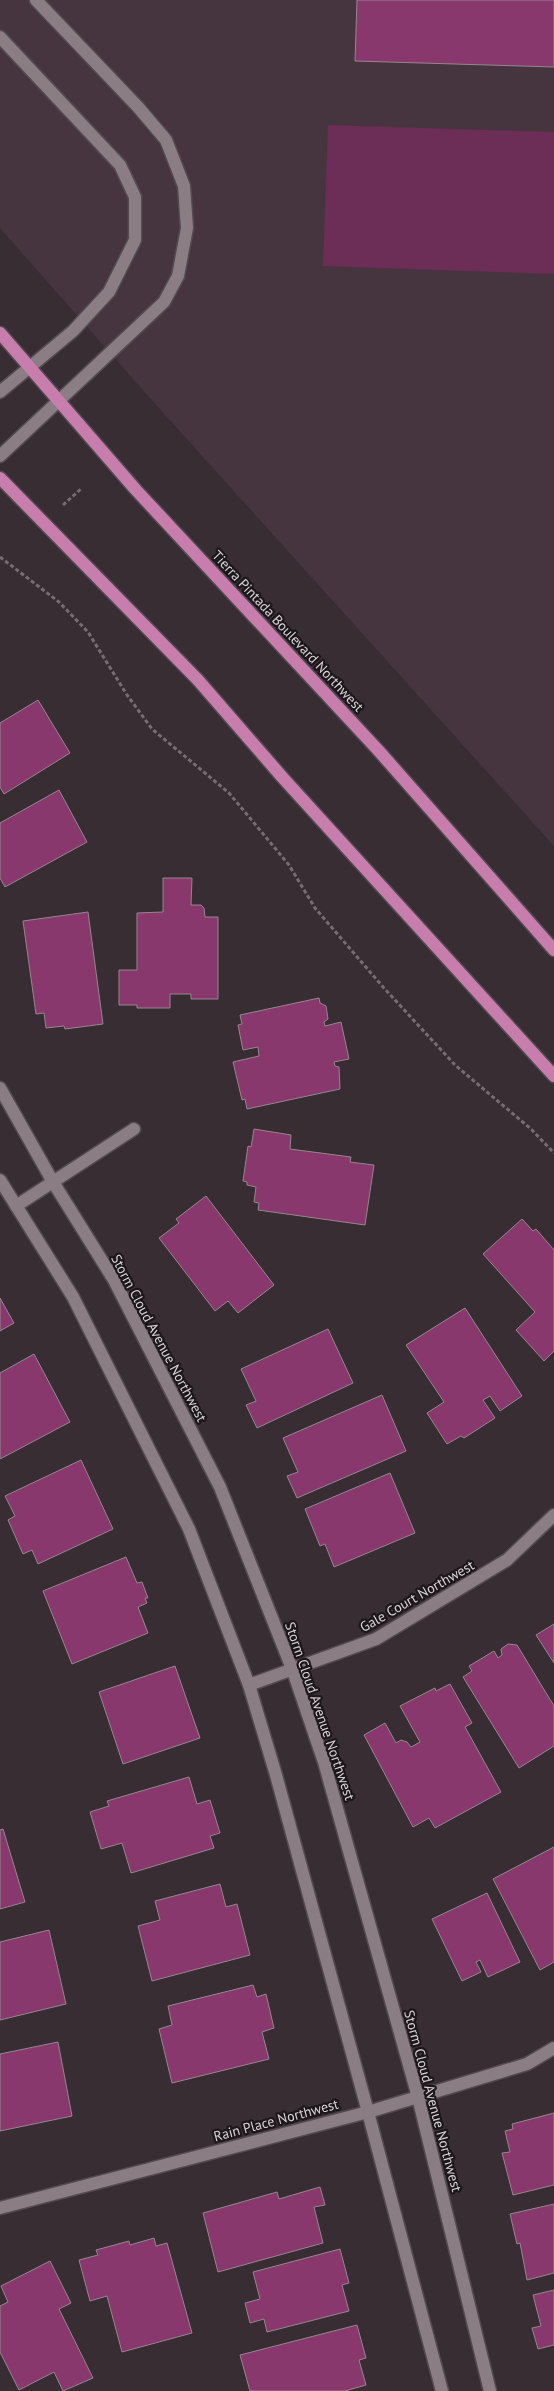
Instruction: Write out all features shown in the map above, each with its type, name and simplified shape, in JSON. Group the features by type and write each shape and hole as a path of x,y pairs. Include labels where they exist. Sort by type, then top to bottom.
{"main road":[{"name":"Tierra Pintada Boulevard Northwest","path":"0,333 136,490 378,750 554,950"},
{"path":"0,478 198,680 283,778 554,1076"}],"street":[{"path":"0,456 164,302 178,276 187,228 184,186 166,140 138,106 36,0"},
{"path":"0,37 120,165 135,197 135,240 109,292 73,331 0,392"},
{"name":"Storm Cloud Avenue Northwest","path":"0,1088 54,1182 114,1280 220,1487 293,1671 324,1762 418,2097 490,2391"},
{"path":"16,1206 134,1129"},
{"path":"0,1180 73,1297 185,1520 249,1686 279,1785 442,2391"},
{"name":"Gale Court Northwest","path":"249,1686 376,1639 508,1560 554,1514"},
{"name":"Rain Place Northwest","path":"0,2208 368,2112 527,2064 554,2048"}],"path":[{"path":"64,505 82,488"},
{"path":"0,557 59,602 88,632 127,695 152,729 229,793 289,865 315,908 383,986 455,1065 532,1129 554,1153"}],"shaded area":[{"path":"0,0 554,0 554,846 149,397 0,228"},
{"path":"328,125 554,132 554,274 323,266"}],"building":[{"path":"357,0 554,0 554,67 355,61"},
{"path":"38,700 70,753 4,794 0,787 0,723"},
{"path":"59,790 87,842 5,887 0,878 0,823"},
{"path":"163,878 192,878 191,905 201,905 204,908 205,917 218,917 218,999 191,999 191,994 170,994 170,1008 137,1008 137,1005 119,1005 119,970 137,970 137,913 163,912"},
{"path":"88,912 103,1024 65,1029 64,1026 46,1028 44,1013 36,1014 23,921"},
{"path":"319,998 320,1003 326,1006 328,1019 324,1022 325,1026 341,1022 349,1059 334,1062 335,1066 339,1067 340,1089 247,1109 245,1099 242,1100 233,1062 259,1056 258,1047 243,1050 238,1025 242,1024 240,1015"},
{"path":"254,1129 291,1135 290,1149 351,1157 350,1162 374,1165 365,1225 258,1210 259,1203 254,1202 256,1187 247,1185 247,1182 243,1181 248,1146 251,1147"},
{"path":"206,1196 274,1285 238,1313 228,1301 215,1311 159,1238 179,1223 176,1219"},
{"path":"522,1219 533,1231 536,1229 554,1250 554,1351 544,1361 516,1330 535,1312 483,1254"},
{"path":"0,1298 14,1323 0,1331"},
{"path":"465,1308 522,1396 500,1411 490,1396 483,1400 495,1418 464,1438 461,1436 447,1444 427,1413 444,1402 406,1345"},
{"path":"328,1329 353,1383 257,1428 246,1405 256,1401 241,1369"},
{"path":"34,1354 70,1422 0,1459 0,1373"},
{"path":"382,1395 406,1451 297,1498 287,1476 298,1472 283,1438"},
{"path":"81,1460 113,1529 38,1564 32,1550 23,1554 8,1520 15,1516 5,1496"},
{"path":"390,1473 415,1533 334,1567 325,1544 320,1546 305,1509"},
{"path":"126,1557 137,1583 142,1582 148,1598 145,1598 147,1603 138,1607 148,1633 72,1664 43,1591"},
{"path":"554,1624 554,1663 536,1635"},
{"path":"508,1644 517,1645 554,1706 554,1746 519,1768 463,1677 472,1671 469,1666 494,1651 498,1658 502,1655 501,1649"},
{"path":"175,1666 200,1738 123,1764 99,1692"},
{"path":"450,1684 472,1723 465,1727 501,1792 435,1828 429,1818 413,1827 364,1735 385,1723 396,1743 401,1740 407,1742 411,1747 420,1742 400,1706 435,1688 436,1691"},
{"path":"189,1777 197,1804 210,1800 220,1833 210,1836 214,1848 131,1873 122,1843 101,1849 90,1812 109,1806 107,1801"},
{"path":"3,1829 25,1902 0,1909 0,1830"},
{"path":"554,1847 554,1962 540,1970 493,1879"},
{"path":"220,1884 226,1907 237,1904 250,1955 152,1981 138,1926 160,1920 155,1901"},
{"path":"487,1893 520,1962 488,1977 480,1960 476,1962 481,1972 462,1981 432,1919"},
{"path":"49,1930 66,2004 0,2020 0,1942"},
{"path":"253,1985 257,1997 266,1994 274,2028 262,2032 269,2059 172,2083 159,2029 172,2025 168,2006"},
{"path":"58,2042 72,2116 0,2131 0,2054"},
{"path":"554,2113 554,2185 513,2195 502,2153 510,2152 505,2131 513,2129 512,2124"},
{"path":"320,2187 325,2205 314,2207 323,2243 218,2272 203,2213 277,2192 279,2199"},
{"path":"554,2204 554,2273 527,2280 520,2243 517,2244 510,2214"},
{"path":"154,2238 156,2246 167,2243 192,2333 122,2352 107,2296 90,2301 79,2260 98,2255 96,2250 129,2241 130,2245"},
{"path":"340,2249 349,2283 342,2285 349,2311 267,2332 264,2319 250,2323 245,2303 260,2299 253,2272"},
{"path":"50,2261 71,2303 59,2309 93,2378 63,2391 54,2372 19,2390 0,2352 0,2306 8,2302 1,2286"},
{"path":"554,2290 554,2345 538,2349 532,2328 541,2326 533,2295"},
{"path":"357,2325 366,2358 359,2360 366,2385 345,2391 250,2391 240,2355"}]}
